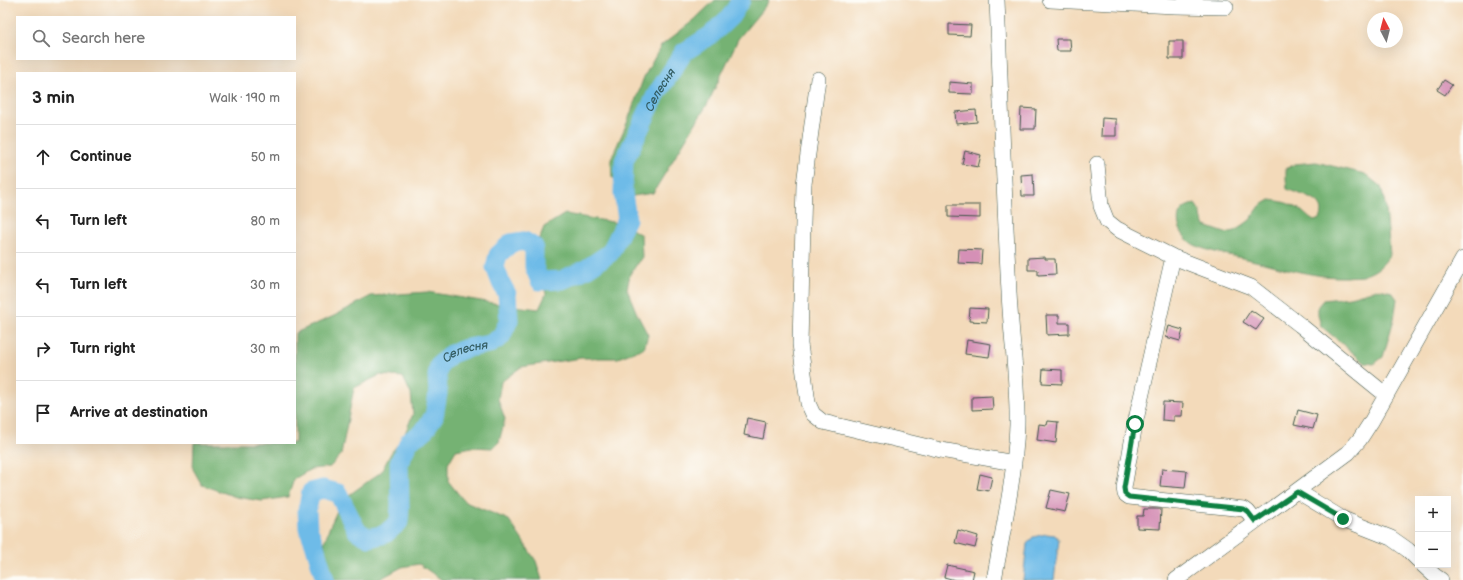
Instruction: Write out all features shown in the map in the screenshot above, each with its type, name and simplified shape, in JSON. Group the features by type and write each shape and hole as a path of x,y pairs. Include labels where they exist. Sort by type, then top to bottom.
{"street":[{"path":"994,580 1014,463 1017,424 1009,294 997,0"},
{"path":"1050,0 1226,7"},
{"path":"818,79 804,184 800,344 808,403 813,414 823,422 941,450 1014,463"},
{"path":"1097,164 1101,206 1107,221 1117,229 1174,257 1251,287 1386,395"},
{"path":"1174,257 1135,424 1124,488 1125,494 1129,497 1244,509 1255,521"},
{"path":"1176,580 1348,453 1360,439 1463,259"},
{"path":"1297,492 1343,519 1391,538 1415,557"},
{"path":"1426,568 1441,580"}],"green space":[{"path":"715,0 769,0 738,39 708,103 653,193 633,196 612,177 611,159 627,123 644,77 661,46 694,20"},
{"path":"1316,162 1365,174 1381,187 1386,208 1390,255 1381,266 1375,270 1362,276 1346,277 1322,276 1298,272 1202,248 1190,242 1181,231 1178,220 1179,214 1188,206 1195,204 1200,211 1205,226 1225,233 1235,231 1250,220 1260,206 1270,200 1292,205 1301,210 1314,221 1320,219 1322,212 1321,207 1317,202 1287,189 1286,178 1286,169 1295,164"},
{"path":"565,214 624,224 641,235 642,257 630,274 627,289 637,314 648,335 644,348 618,358 581,358 521,367 501,382 498,399 505,419 499,442 492,448 472,447 456,450 448,464 448,481 465,502 509,520 536,561 542,580 442,580 419,564 402,567 378,580 331,580 324,543 342,500 381,472 391,453 403,438 413,414 411,394 403,377 380,375 354,388 341,455 330,467 311,469 294,479 288,497 262,501 236,497 202,485 193,469 194,444 296,444 296,333 334,316 371,296 427,292 539,309 546,294 535,250 544,227"},
{"path":"1379,289 1392,292 1397,299 1394,319 1383,357 1374,364 1365,363 1321,326 1318,315 1318,306 1323,300 1350,297"}],"water":[{"path":"1046,534 1055,535 1059,540 1054,580 1023,580 1027,544 1033,537"}],"building":[{"path":"949,24 971,25 970,36 949,35"},
{"path":"1056,39 1070,39 1071,51 1057,51"},
{"path":"1169,41 1183,41 1183,59 1169,59"},
{"path":"1444,80 1452,85 1445,95 1437,90"},
{"path":"949,82 973,84 973,94 949,93"},
{"path":"1021,108 1036,109 1035,129 1020,129"},
{"path":"976,110 977,122 956,124 955,112"},
{"path":"1102,118 1116,119 1116,136 1101,136"},
{"path":"965,151 981,155 978,167 962,164"},
{"path":"1033,174 1034,196 1022,196 1021,175"},
{"path":"948,205 980,205 980,218 948,217"},
{"path":"959,249 982,250 981,264 958,263"},
{"path":"1045,257 1045,259 1055,259 1056,274 1038,275 1038,270 1028,270 1028,258"},
{"path":"970,308 988,309 987,322 969,321"},
{"path":"1251,310 1264,319 1256,330 1243,322"},
{"path":"1046,315 1059,315 1059,323 1069,323 1069,334 1047,335"},
{"path":"1169,326 1183,330 1180,341 1166,337"},
{"path":"967,340 991,344 989,357 965,354"},
{"path":"1043,369 1062,370 1062,384 1042,383"},
{"path":"992,396 993,409 972,410 972,397"},
{"path":"1163,402 1183,403 1182,416 1174,416 1174,421 1162,420"},
{"path":"1298,410 1317,415 1313,429 1294,425"},
{"path":"747,418 766,422 763,439 744,435"},
{"path":"1048,421 1058,422 1056,443 1037,440 1039,424 1047,425"},
{"path":"1162,469 1187,471 1185,488 1160,486"},
{"path":"980,474 992,477 989,491 977,489"},
{"path":"1051,490 1070,494 1065,512 1046,508"},
{"path":"1144,509 1161,509 1160,529 1137,528 1137,516 1143,516"},
{"path":"958,530 978,536 975,548 955,543"},
{"path":"947,565 974,571 972,580 955,580 944,577"}],"waterway":[{"name":"Селесня","path":"325,580 308,528 307,510 311,492 323,489 338,493 357,531 369,538 385,534 399,522 399,463 409,441 423,432 434,416 438,393 437,376 439,365 451,354 467,348 490,344 501,337 509,320 507,294 495,267 498,255 511,243 524,241 534,247 534,267 540,281 562,280 586,269 610,253 627,219 623,193 624,161 656,95 684,52 711,35 731,16 741,0"}],"route":[{"path":"1135,424 1124,488 1125,494 1129,497 1244,509 1255,521 1297,492 1343,519"}]}
